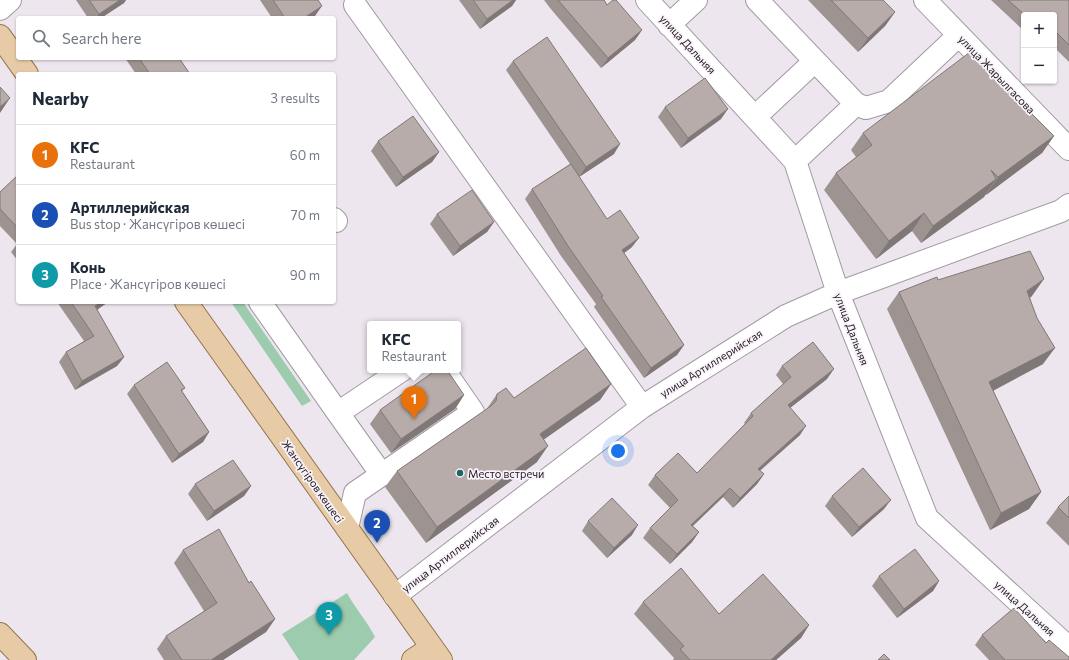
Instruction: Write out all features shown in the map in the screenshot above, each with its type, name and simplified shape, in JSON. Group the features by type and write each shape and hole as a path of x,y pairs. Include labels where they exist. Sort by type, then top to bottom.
{"main road":[{"path":"0,36 16,59"},
{"path":"17,60 26,72"},
{"name":"Жансүгіров көшесі","path":"187,304 436,654"},
{"path":"0,634 25,660"},
{"path":"413,660 436,654"}],"street":[{"path":"0,9 10,0"},
{"name":"улица Дальняя","path":"647,0 795,161 838,293 927,518 1069,648"},
{"path":"669,25 696,0"},
{"path":"757,0 856,104 866,108 889,101 959,35"},
{"name":"улица Жарылгасова","path":"925,0 1069,149"},
{"path":"355,4 642,407"},
{"path":"755,117 815,61"},
{"path":"795,161 856,104"},
{"name":"улица Артиллерийская","path":"395,596 642,407 786,316 838,293 1061,211 1069,205"},
{"path":"261,304 382,475"},
{"path":"338,413 398,373"},
{"path":"347,528 354,493 473,412 446,373"}],"green space":[{"path":"232,304 244,304 311,401 302,406"},
{"path":"347,593 375,637 354,660 299,660 282,634"}],"building":[{"path":"89,0 120,0 99,14"},
{"path":"273,0 318,0 322,6 307,16 284,16"},
{"path":"473,0 513,0 487,19"},
{"path":"558,0 604,0 607,5 613,0 616,0 642,30 608,58"},
{"path":"831,0 883,0 895,12 868,38"},
{"path":"1008,0 1069,0 1069,45 1057,33 1057,12 1022,12"},
{"path":"547,37 620,144 586,167 513,61"},
{"path":"970,52 1054,136 998,177 991,170 996,179 933,226 924,213 889,241 836,173 872,145 863,133"},
{"path":"140,60 180,60 189,72 149,72"},
{"path":"705,78 728,109 688,138 665,107"},
{"path":"0,87 10,98 0,107"},
{"path":"413,116 439,152 403,177 378,141"},
{"path":"571,164 607,219 620,210 639,238 622,250 684,345 651,368 601,297 603,296 568,246 532,189"},
{"path":"16,177 16,226 0,209 0,192"},
{"path":"472,190 494,222 460,246 437,214"},
{"path":"1030,251 1044,279 1027,291 1037,318 1055,348 989,382 1041,492 1001,513 899,292 937,277 938,280"},
{"path":"72,304 98,304 95,306 124,357 82,381 66,352 94,336"},
{"path":"813,342 834,369 788,405 806,426 758,469 764,474 740,498 730,488 691,525 699,532 677,554 650,528 678,500 655,475 678,453 697,473 753,416 751,413 791,377 782,366"},
{"path":"586,348 611,384 540,434 548,446 437,527 397,471 491,406 496,401 497,394 506,388 514,398"},
{"path":"167,362 185,388 181,390 209,432 179,454 134,385"},
{"path":"432,373 449,373 464,395 401,439 380,410"},
{"path":"233,460 251,486 214,511 195,484"},
{"path":"863,468 891,500 859,527 832,496"},
{"path":"1069,496 1069,518 1058,507"},
{"path":"612,498 638,525 614,548 588,521"},
{"path":"219,529 249,583 251,581 275,619 211,660 182,660 166,636 217,603 183,550"},
{"path":"915,549 939,581 904,609 879,576"},
{"path":"681,568 719,614 763,574 809,625 771,660 690,660 680,649 684,646 643,602"},
{"path":"1014,608 1046,643 1049,640 1069,657 1069,660 1005,660 982,635"},
{"path":"884,654 890,660 878,660"}],"place":[{"name":"KFC","path":"414,419"},
{"name":"Место встречи","path":"460,473"},
{"name":"Артиллерийская","path":"377,543"},
{"name":"Конь","path":"329,635"}]}
